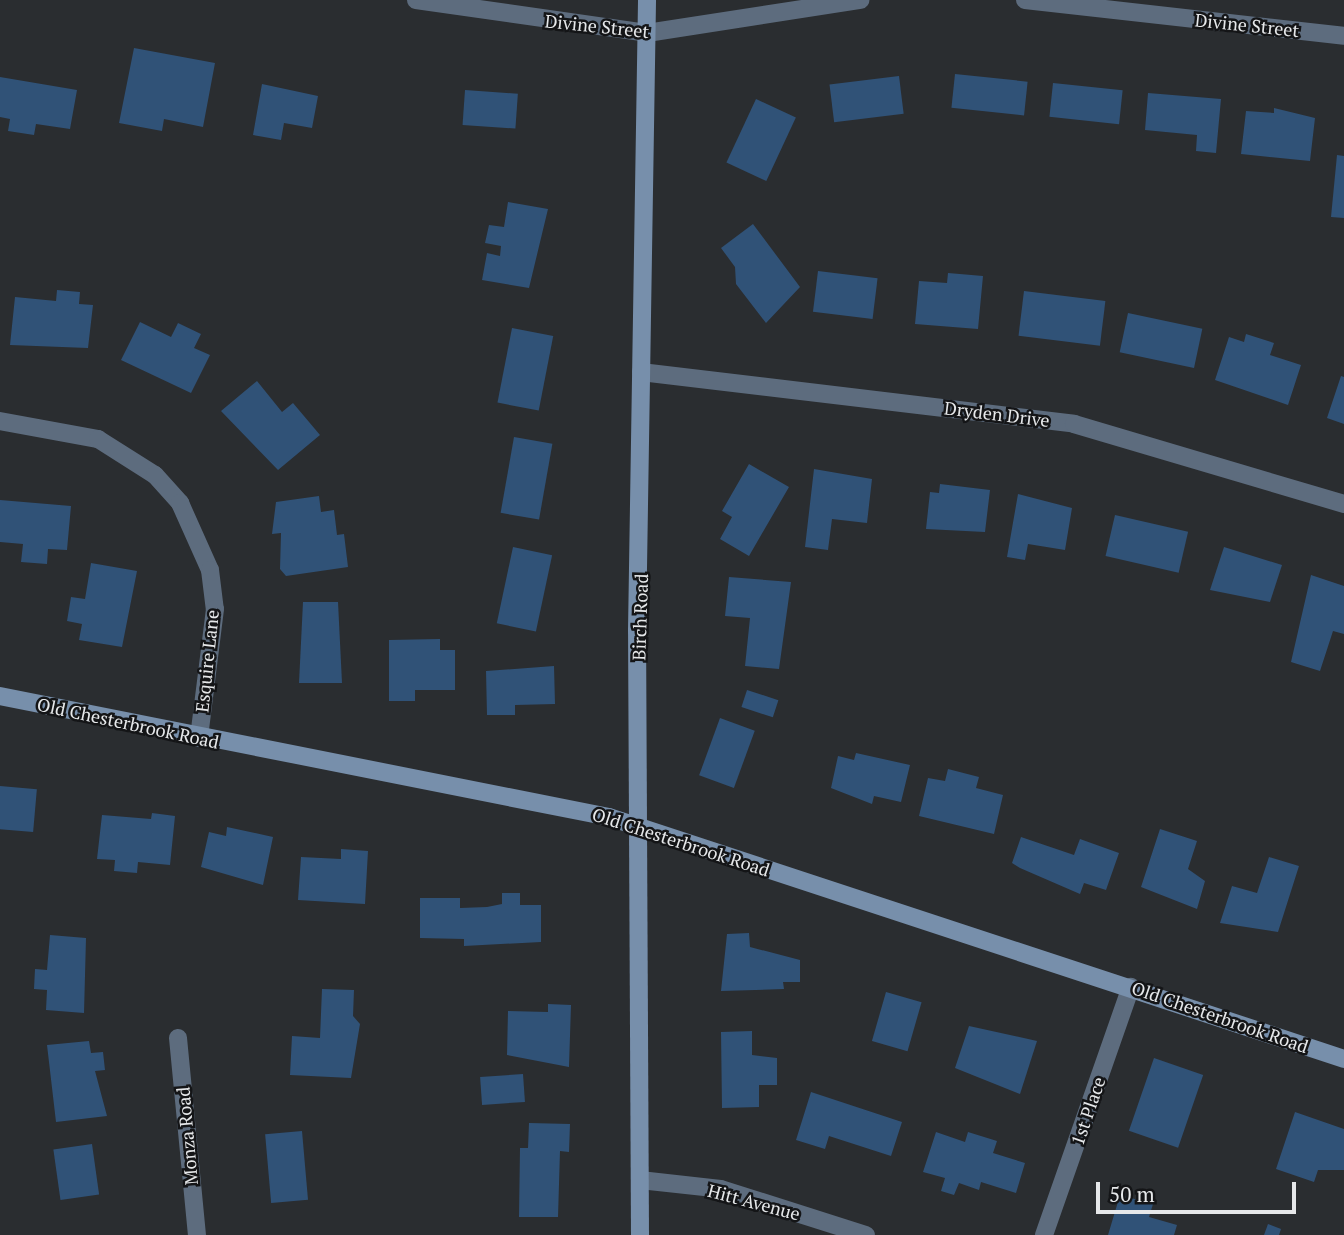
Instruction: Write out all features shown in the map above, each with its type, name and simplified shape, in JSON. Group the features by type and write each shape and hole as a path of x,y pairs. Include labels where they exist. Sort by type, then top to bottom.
{"street":[{"name":"Divine Street","path":"416,0 647,33 860,0"},
{"name":"Birch Road","path":"640,1235 641,372 647,0"},
{"name":"Divine Street","path":"1026,0 1344,36"},
{"name":"Dryden Drive","path":"641,372 1074,424 1151,441 1344,504"},
{"name":"Esquire Lane","path":"0,421 98,439 155,475 180,503 210,569 215,609 199,738"},
{"name":"Old Chesterbrook Road","path":"0,696 199,738 573,808 1131,987 1344,1059"},
{"name":"1st Place","path":"1044,1235 1131,987"},
{"name":"Monza Road","path":"178,1038 197,1235"},
{"name":"Hitt Avenue","path":"640,1180 721,1189 866,1235"}],"building":[{"path":"134,48 215,63 203,127 164,119 162,131 119,123"},
{"path":"955,74 1028,82 1024,115 951,108"},
{"path":"899,76 904,114 834,122 830,85"},
{"path":"0,77 77,90 70,129 36,124 34,135 8,131 10,119 0,117"},
{"path":"1053,83 1123,90 1119,124 1049,117"},
{"path":"262,84 318,96 312,128 284,123 281,140 253,135"},
{"path":"465,90 518,94 515,129 463,125"},
{"path":"1148,93 1221,99 1216,153 1196,151 1197,135 1145,130"},
{"path":"756,99 796,118 766,181 726,162"},
{"path":"1274,108 1315,118 1310,161 1241,154 1246,111 1274,113"},
{"path":"1337,155 1344,156 1344,218 1331,217"},
{"path":"508,202 548,209 529,288 482,280 487,253 500,256 501,246 485,243 489,225 504,227"},
{"path":"753,224 800,287 766,323 736,284 735,267 721,248"},
{"path":"818,271 878,278 873,319 813,312"},
{"path":"948,273 983,276 978,329 915,324 919,281 947,283"},
{"path":"57,290 80,292 79,304 93,305 88,348 10,345 15,297 56,301"},
{"path":"1024,291 1105,301 1100,346 1019,336"},
{"path":"1128,313 1202,329 1194,368 1120,352"},
{"path":"140,322 171,337 178,323 201,334 194,348 210,355 191,393 121,360"},
{"path":"512,328 553,336 539,411 497,403"},
{"path":"1246,334 1274,343 1270,355 1301,365 1288,405 1215,380 1229,337 1244,342"},
{"path":"1341,376 1344,377 1344,424 1327,418"},
{"path":"257,381 282,412 293,403 320,435 278,470 221,411"},
{"path":"514,437 552,444 539,520 501,513"},
{"path":"749,464 789,487 749,556 720,539 732,517 722,511"},
{"path":"814,469 872,479 867,523 832,519 828,550 805,547"},
{"path":"940,484 990,490 985,532 926,529 930,492 939,493"},
{"path":"1018,494 1072,508 1065,550 1028,544 1025,560 1007,557"},
{"path":"319,496 321,512 334,510 337,535 344,534 348,567 286,576 280,569 281,533 272,534 276,502"},
{"path":"0,500 71,506 67,550 48,549 47,564 21,562 23,544 0,542"},
{"path":"1115,515 1188,532 1179,573 1106,556"},
{"path":"513,547 552,555 536,632 497,623"},
{"path":"1224,547 1282,565 1270,602 1210,590"},
{"path":"91,563 137,571 122,647 79,640 82,624 67,621 71,597 85,599"},
{"path":"1311,575 1344,586 1344,634 1333,631 1320,671 1291,662"},
{"path":"729,577 791,582 779,669 745,666 750,618 725,616"},
{"path":"303,602 338,602 342,683 299,683"},
{"path":"440,639 440,650 455,650 455,690 415,690 415,701 389,701 389,640"},
{"path":"554,666 555,704 515,705 515,715 487,715 486,671"},
{"path":"747,690 778,700 773,717 741,707"},
{"path":"720,718 755,731 734,788 699,775"},
{"path":"856,753 910,765 901,802 874,796 872,804 831,788 838,756 854,760"},
{"path":"948,769 979,777 976,788 1003,795 994,834 919,816 928,778 945,781"},
{"path":"0,786 37,789 33,832 0,829"},
{"path":"152,813 175,816 170,865 138,862 137,873 114,871 115,860 97,859 102,815 151,819"},
{"path":"227,827 273,837 263,885 201,867 209,832 226,836"},
{"path":"1160,829 1197,841 1188,869 1205,881 1197,909 1141,887"},
{"path":"1021,837 1074,855 1080,839 1119,853 1106,890 1084,883 1080,894 1020,868 1012,863"},
{"path":"341,849 368,851 365,904 298,900 301,857 341,859"},
{"path":"1269,857 1299,866 1278,932 1220,923 1232,886 1257,893"},
{"path":"502,893 520,893 520,905 541,905 541,942 464,946 464,939 420,938 420,898 460,898 460,908 487,907 502,904"},
{"path":"749,933 750,947 800,960 800,982 783,982 784,989 721,991 727,934"},
{"path":"50,935 86,938 84,1013 46,1010 47,990 34,989 35,969 47,970"},
{"path":"322,989 354,990 353,1016 360,1024 351,1078 290,1075 292,1036 320,1038"},
{"path":"886,992 922,1002 908,1051 872,1041"},
{"path":"548,1004 571,1005 569,1067 507,1055 508,1011 548,1012"},
{"path":"969,1026 1037,1041 1020,1094 955,1068"},
{"path":"752,1031 752,1055 777,1058 777,1085 759,1085 759,1107 722,1108 721,1032"},
{"path":"89,1041 91,1053 103,1052 105,1070 95,1071 107,1116 56,1122 47,1045"},
{"path":"1154,1058 1203,1075 1178,1148 1129,1131"},
{"path":"523,1074 525,1102 482,1105 480,1077"},
{"path":"811,1092 902,1122 891,1156 829,1136 825,1149 796,1140"},
{"path":"1295,1112 1344,1129 1344,1170 1318,1170 1314,1182 1276,1169"},
{"path":"529,1123 570,1124 569,1152 560,1151 558,1217 519,1217 520,1148 528,1148"},
{"path":"302,1131 308,1200 271,1203 265,1134"},
{"path":"936,1132 965,1142 968,1132 997,1141 993,1153 1025,1163 1016,1193 981,1182 979,1190 959,1183 954,1195 941,1191 945,1178 923,1172"},
{"path":"92,1144 99,1195 60,1200 53,1149"},
{"path":"1120,1195 1153,1204 1149,1217 1177,1225 1174,1235 1108,1235"},
{"path":"1268,1224 1281,1229 1279,1235 1264,1235"}]}
